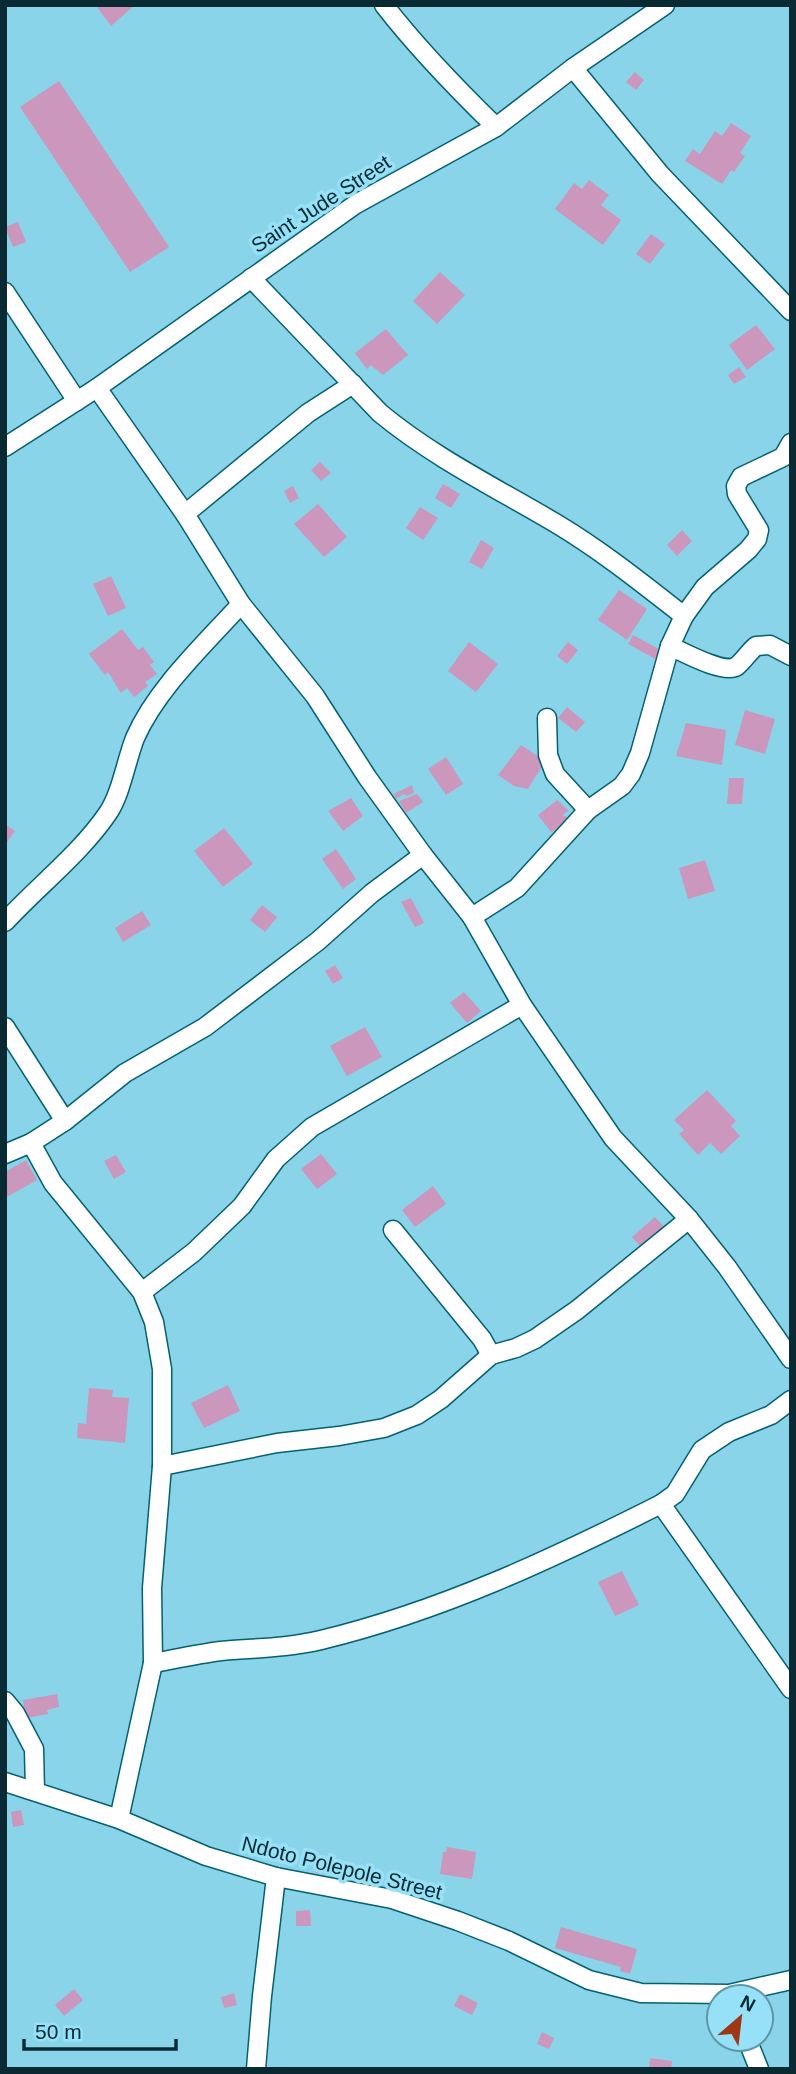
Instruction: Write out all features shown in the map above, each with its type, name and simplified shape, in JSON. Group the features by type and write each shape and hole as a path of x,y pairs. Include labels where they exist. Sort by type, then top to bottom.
{"street":[{"path":"384,5 454,87 496,127"},
{"name":"Saint Jude Street","path":"5,447 97,388 356,204 496,127 573,68 665,5"},
{"path":"573,68 660,174 791,311"},
{"path":"251,278 380,413 399,429 447,461 602,552 684,616"},
{"path":"5,292 77,401"},
{"path":"185,513 308,413 353,384"},
{"path":"97,388 185,513 241,604 315,696 367,777 472,917 522,1005 613,1138 689,1219 727,1267 791,1359"},
{"path":"472,917 517,888 588,810 622,786 631,774 640,753 670,646 684,616 705,587 757,539 759,530 737,494 736,486 741,477 783,457 791,443"},
{"path":"5,922 91,835 110,811 136,737 151,711 180,671 241,604"},
{"path":"670,646 728,669 736,667 756,646 770,645 791,656"},
{"path":"547,718 548,755 555,774 588,810"},
{"path":"5,1154 31,1143 65,1121 125,1073 205,1027 318,941 372,893 423,855"},
{"path":"142,1292 194,1252 232,1215 276,1159 312,1126 522,1005"},
{"path":"5,1027 65,1121"},
{"path":"31,1143 53,1183 142,1292 154,1322 162,1368 162,1466 152,1587 153,1663 119,1819"},
{"path":"162,1466 277,1443 384,1428 417,1415 441,1399 491,1355 535,1339 578,1310 689,1219"},
{"path":"393,1230 482,1339 491,1355"},
{"path":"153,1663 220,1651 283,1648 371,1627 485,1587 553,1558 661,1504 675,1494 702,1450 729,1432 771,1415 791,1401"},
{"path":"661,1504 791,1689"},
{"path":"5,1701 15,1713 34,1749 35,1791"},
{"name":"Ndoto Polepole Street","path":"5,1782 119,1819 206,1856 276,1877 405,1904 509,1941 589,1980 640,1993 705,1995"},
{"path":"257,2069 262,1996 276,1877"}],"building":[{"path":"135,5 111,26 97,7"},
{"path":"635,72 644,80 636,90 626,82"},
{"path":"59,81 169,247 130,272 20,107"},
{"path":"731,123 751,136 740,153 745,156 722,184 685,161 693,149 700,154 715,131 722,136"},
{"path":"589,180 609,195 601,205 621,220 603,245 555,209 574,183 582,189"},
{"path":"18,222 26,242 13,247 5,227"},
{"path":"651,234 665,244 650,264 636,254"},
{"path":"440,272 465,295 437,324 413,301"},
{"path":"756,325 775,349 747,370 729,345"},
{"path":"386,329 408,355 383,375 371,365 367,369 355,353"},
{"path":"739,367 746,377 734,384 728,375"},
{"path":"320,462 331,473 321,481 311,470"},
{"path":"443,484 460,494 451,508 435,498"},
{"path":"293,486 299,498 290,503 284,491"},
{"path":"318,504 347,537 324,557 294,524"},
{"path":"420,507 438,518 423,540 406,528"},
{"path":"682,530 692,541 677,556 667,545"},
{"path":"481,540 494,548 482,569 469,562"},
{"path":"111,576 126,608 108,616 93,584"},
{"path":"619,590 647,609 627,640 598,620"},
{"path":"122,629 138,650 143,647 154,662 150,665 157,674 145,682 148,686 134,697 127,688 121,693 108,672 105,675 89,654"},
{"path":"633,635 664,652 659,661 628,644"},
{"path":"469,642 498,664 476,692 448,671"},
{"path":"568,642 578,650 567,664 557,656"},
{"path":"567,707 585,722 576,732 558,718"},
{"path":"745,710 775,719 765,754 735,745"},
{"path":"686,723 726,730 722,765 676,756"},
{"path":"521,745 545,761 528,789 514,786 498,775"},
{"path":"446,757 463,784 446,795 428,769"},
{"path":"729,778 744,778 742,804 727,804"},
{"path":"412,785 414,793 406,796 404,794 396,799 394,794"},
{"path":"417,794 423,802 406,813 399,801"},
{"path":"351,798 363,816 343,831 328,811"},
{"path":"557,800 569,811 562,815 571,819 568,826 551,832 538,815"},
{"path":"5,824 15,831 5,845"},
{"path":"224,828 253,864 223,887 194,851"},
{"path":"336,849 356,879 343,889 322,859"},
{"path":"705,860 715,891 688,899 679,868"},
{"path":"411,898 424,923 415,927 401,902"},
{"path":"262,905 277,917 265,932 250,920"},
{"path":"142,911 151,925 123,942 115,928"},
{"path":"335,965 343,978 333,984 325,971"},
{"path":"464,992 481,1011 467,1023 450,1003"},
{"path":"365,1027 382,1057 347,1076 330,1046"},
{"path":"707,1090 736,1121 731,1126 740,1136 721,1154 710,1143 698,1155 679,1134 684,1130 674,1120"},
{"path":"321,1154 337,1174 317,1189 301,1169"},
{"path":"116,1155 126,1172 114,1179 104,1161"},
{"path":"26,1160 37,1180 5,1198 5,1172"},
{"path":"433,1186 446,1204 415,1227 402,1210"},
{"path":"655,1217 667,1230 643,1250 632,1237"},
{"path":"228,1385 240,1411 204,1428 191,1403"},
{"path":"89,1388 113,1390 112,1397 129,1398 125,1443 77,1438 78,1423 86,1424"},
{"path":"622,1571 639,1605 615,1616 598,1582"},
{"path":"57,1694 59,1707 47,1710 48,1714 26,1718 23,1700"},
{"path":"21,1810 24,1825 13,1827 11,1812"},
{"path":"447,1847 476,1852 472,1879 440,1874 443,1852 446,1852"},
{"path":"315,1859 323,1859 323,1864 329,1864 329,1874 315,1873"},
{"path":"310,1910 311,1926 296,1926 296,1911"},
{"path":"561,1927 637,1949 630,1974 620,1971 621,1967 555,1948"},
{"path":"74,1989 83,2000 64,2016 55,2005"},
{"path":"234,1993 237,2005 224,2008 221,1997"},
{"path":"460,1994 478,2003 472,2015 454,2006"},
{"path":"542,2032 554,2038 549,2049 537,2044"},
{"path":"650,2058 672,2061 671,2069 649,2069"}]}
